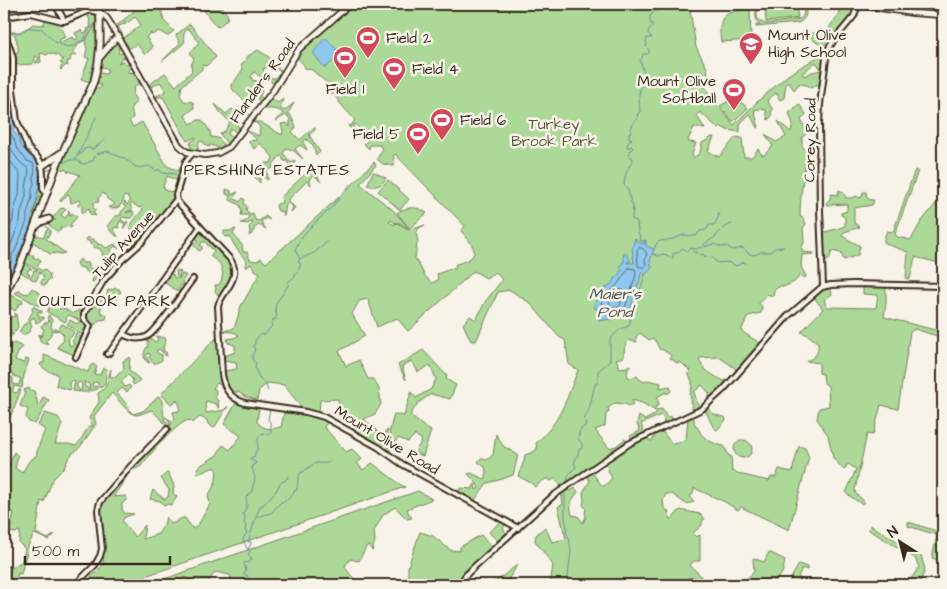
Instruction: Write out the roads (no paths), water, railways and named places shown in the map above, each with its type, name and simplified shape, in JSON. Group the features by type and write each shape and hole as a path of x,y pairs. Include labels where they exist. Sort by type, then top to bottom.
{"main road":[{"path":"4,295 21,263 63,151 92,86 99,59 101,33 99,4"},
{"name":"Flanders Road","path":"188,152 205,155 215,154 230,146 273,91 300,48 350,4"},
{"path":"856,4 943,16"},
{"path":"100,13 108,19 119,37 176,141 188,152"},
{"path":"99,59 114,40 119,37"},
{"path":"42,166 63,151"},
{"path":"34,228 41,222 49,220"}],"street":[{"path":"55,4 64,21"},
{"name":"Corey Road","path":"823,286 820,104 829,48 854,16 856,4"},
{"path":"4,17 31,13 64,21 90,10 100,13"},
{"path":"4,33 13,58 13,90 18,124 28,149 39,159 42,166 43,187 47,194"},
{"path":"176,200 188,152"},
{"path":"186,161 188,152"},
{"name":"Mount Olive Road","path":"176,200 231,260 234,266 231,283 218,306 222,374 226,388 232,396 248,404 306,412 324,417 378,447 395,460 518,528"},
{"name":"Tulip Avenue","path":"76,356 90,326 83,315 97,290 120,262 142,242 176,200"},
{"path":"107,354 200,227"},
{"path":"123,334 137,339 145,338 152,334 192,279"},
{"path":"459,585 472,569 562,490 630,443 702,409 724,389 795,308 823,286 853,284 943,286"},
{"path":"75,585 95,565 100,556 102,549 98,507 100,502 130,467 168,429"},
{"path":"79,581 83,585"}],"water":[{"path":"326,38 341,55 325,68 313,53"},
{"path":"4,55 7,67 7,82 12,96 10,112 14,119 14,132 19,137 20,144 30,157 32,156 36,160 40,174 39,187 37,189 39,191 37,192 31,225 17,257 18,259 4,286"},
{"name":"Maier's Pond","path":"635,238 637,242 644,244 645,242 643,241 646,240 646,246 654,249 650,261 652,268 645,275 643,272 641,273 628,316 600,321 597,317 601,310 595,309 594,305 605,288 610,285 622,270 620,267 625,261 623,259 624,253 626,253 630,260 627,263 634,263 632,249"}],"waterway":[{"path":"104,12 113,4"},
{"path":"643,241 639,239 637,222 632,219 633,205 628,190 624,185 626,173 633,160 632,157 628,156 633,148 631,146 628,148 627,146 632,139 629,138 629,133 634,121 638,119 637,114 640,112 639,93 646,78 640,60 643,54 649,53 646,41 647,38 652,38 648,33 650,28 653,27 650,16 655,11 658,11 660,4"},
{"path":"925,9 935,5 940,9 943,8"},
{"path":"10,32 17,33 27,28 42,29 55,42 68,47 84,41 98,19"},
{"path":"4,30 7,33 9,32"},
{"path":"78,155 96,117"},
{"path":"75,159 84,149 93,149 105,140"},
{"path":"62,163 70,160 78,160 82,164 88,163 93,161 96,154 108,151 125,158 136,167 149,166 156,171 159,169 162,173 176,174"},
{"path":"45,172 53,167"},
{"path":"268,391 266,385 258,376 255,367 256,363 252,359 255,350 253,346 260,334 264,335 272,326 271,323 277,315 276,303 288,286 289,281 299,269 301,264 298,262 300,259 295,250 298,243 308,229 333,206 350,184"},
{"path":"654,249 660,241 683,235 696,236 700,231 706,230 709,225 714,225 719,216 718,213"},
{"path":"653,254 659,256 662,254 667,255 672,259 673,254 683,248 687,251 690,248 697,249 702,247 732,224"},
{"path":"301,258 314,253 326,241"},
{"path":"704,247 713,244 726,246 733,250 743,248 749,254 755,255 784,247"},
{"path":"691,249 695,253 712,257 719,263 727,262 737,266 743,262 746,263"},
{"path":"567,585 571,551 566,532 565,496 561,487 576,467 574,463 579,450 582,448 582,443 578,439 580,430 586,425 584,419 589,411 596,383 598,383 598,371 610,359 610,339 629,325 645,275"},
{"path":"245,585 248,578 247,575 244,575 246,570 244,563 248,563 252,559 248,554 250,550 247,549 243,539 247,533 245,531 245,517 243,514 247,506 246,497 252,491 255,478 252,467 256,463 250,458 255,456 255,452 258,449 259,436 263,433 269,435 271,433 271,424 268,419 270,409"},
{"path":"248,549 251,544 251,542 248,542 256,517 271,513 281,502 284,502 293,495 294,491 297,490 301,472 317,463 330,462"},
{"path":"256,516 261,505 288,476"},
{"path":"916,585 919,582"}],"place":[{"name":"Field 2","path":"368,59"},
{"name":"Mount Olive High School","path":"751,65"},
{"name":"Field 1","path":"345,79"},
{"name":"Field 4","path":"394,90"},
{"name":"Mount Olive Softball","path":"734,111"},
{"name":"Field 6","path":"442,141"},
{"name":"Field 5","path":"418,155"}],"district":[{"name":"PERSHING ESTATES","path":"267,169"},
{"name":"OUTLOOK PARK","path":"105,300"}],"park label":[{"name":"Turkey Brook Park","path":"554,132"}]}
